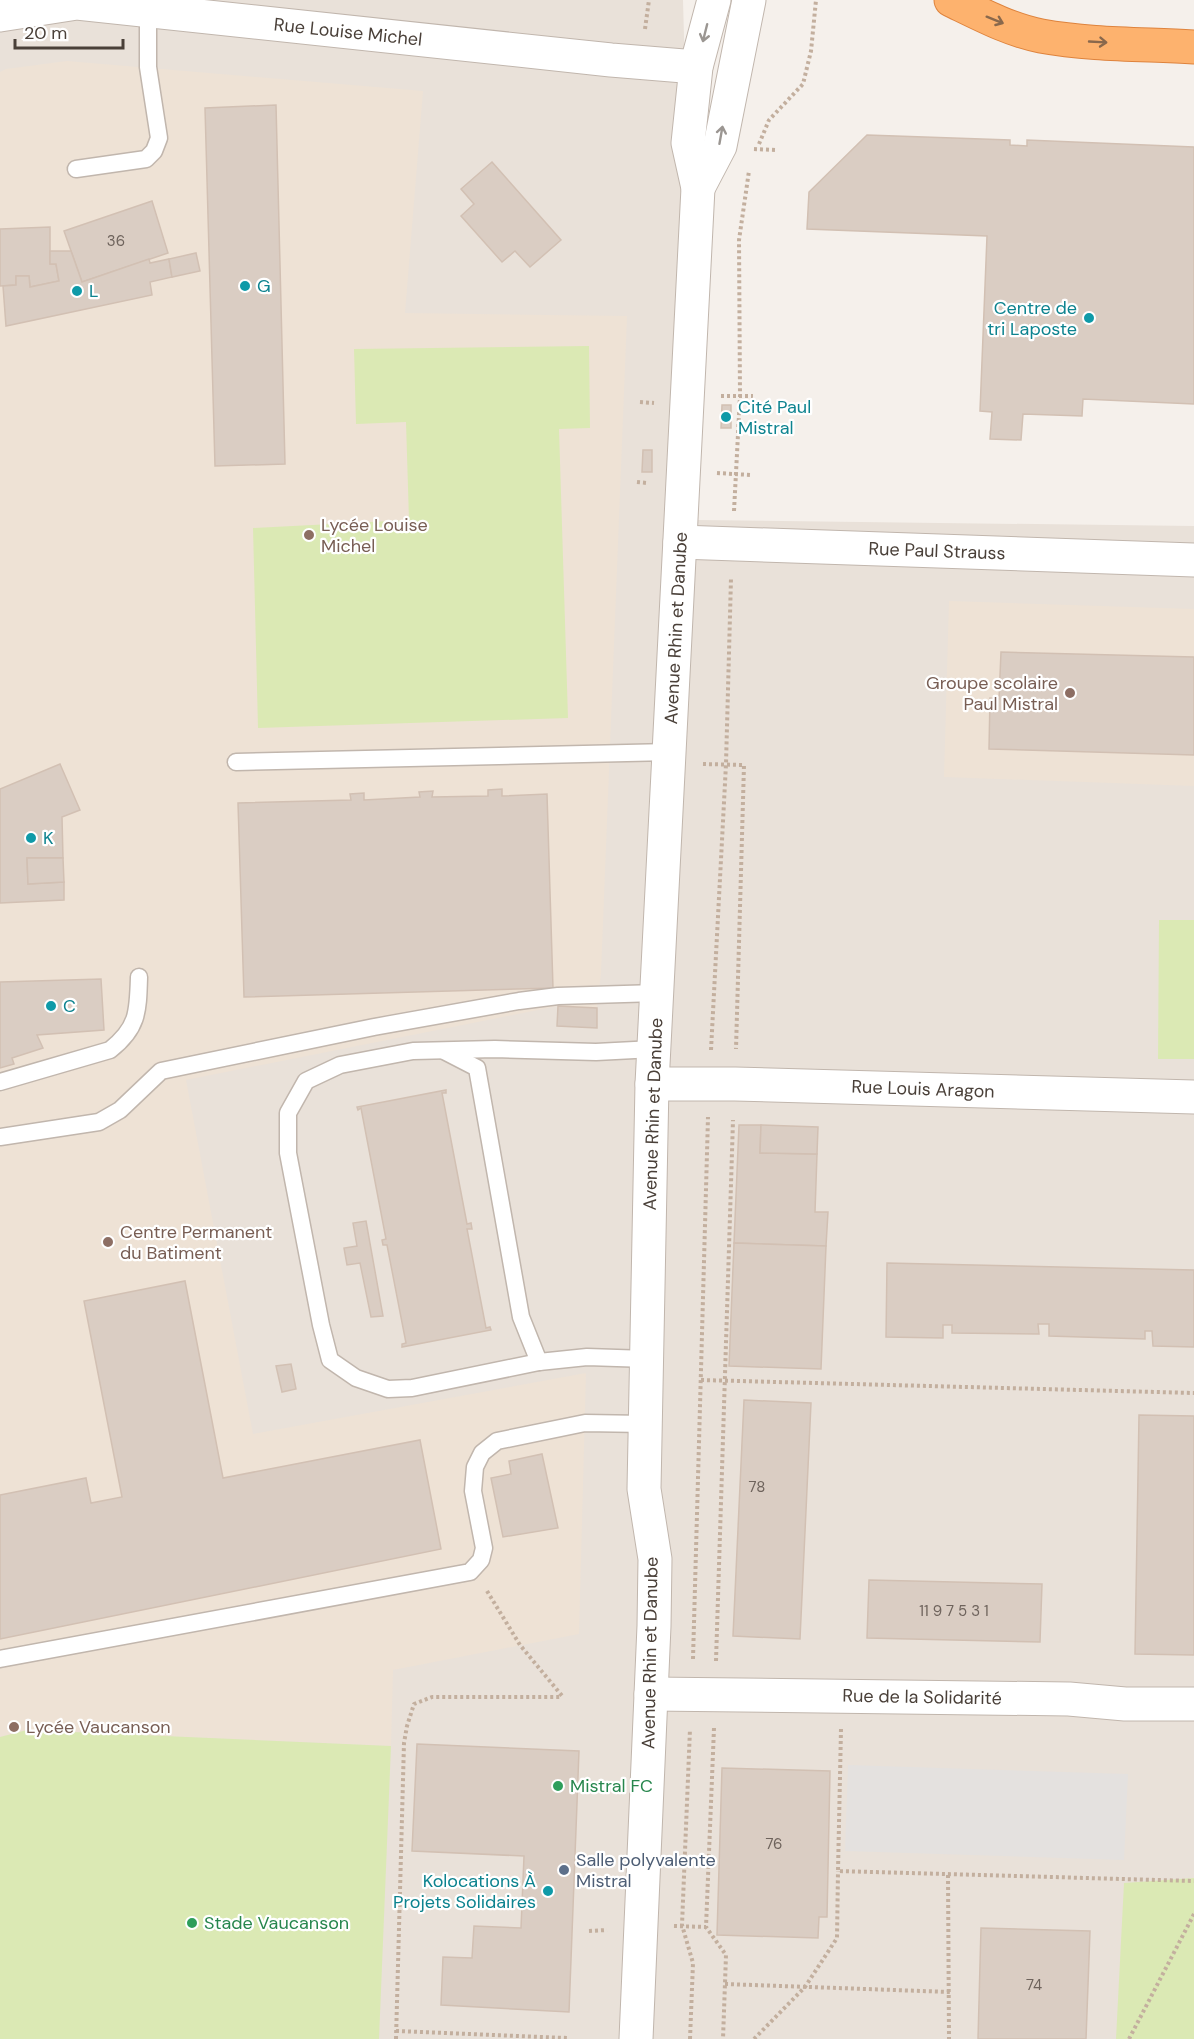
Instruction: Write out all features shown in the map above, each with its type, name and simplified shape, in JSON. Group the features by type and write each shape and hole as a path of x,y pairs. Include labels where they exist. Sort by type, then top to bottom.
{"highway":[{"path":"951,0 995,21 1040,36 1092,42 1194,47"}],"street":[{"name":"Avenue Rhin et Danube","path":"636,2039 655,1559 644,1489 652,1084 698,188 688,143 696,67 714,0"},
{"name":"Avenue Rhin et Danube","path":"698,188 720,146 748,0"},
{"name":"Rue Louise Michel","path":"0,15 77,3 696,67"},
{"name":"Rue Paul Strauss","path":"680,542 1194,560"},
{"name":"Rue Louis Aragon","path":"652,1084 722,1083 1194,1097"},
{"name":"Rue de la Solidarité","path":"651,1694 1069,1699 1125,1704 1194,1704"}],"lane":[{"path":"76,169 146,159 154,151 159,138 148,67 148,11"},
{"path":"236,762 670,752"},
{"path":"0,1082 110,1050 124,1038 132,1026 138,1003 139,977"},
{"path":"0,1137 99,1122 120,1110 161,1071 222,1057 519,1001 558,996 657,993"},
{"path":"646,1359 587,1357 539,1362 411,1388 388,1389 356,1378 330,1360 321,1325 288,1153 288,1113 306,1081 340,1065 413,1051 495,1049 596,1052 654,1049"},
{"path":"443,1050 477,1068 521,1317 539,1362"},
{"path":"0,1659 471,1572 481,1560 484,1548 473,1491 475,1467 482,1453 496,1441 585,1423 645,1424"}],"path":[{"path":"753,158 769,120 803,84 811,51 816,0"},
{"path":"690,2039 693,1963 682,1925 703,1695 724,1381 722,1083 726,764 732,544 740,396 739,240 750,166"},
{"path":"717,396 753,396"},
{"path":"714,473 751,476"},
{"path":"723,2039 726,1955 706,1927 701,1380 744,765"},
{"path":"701,1380 1194,1393"},
{"path":"396,2039 404,1743 407,1726 414,1704 432,1697 563,1697 520,1646"},
{"path":"754,2039 805,1987 837,1938 842,1696"},
{"path":"838,1871 1194,1881"},
{"path":"948,1874 949,2039"},
{"path":"1129,2039 1194,1914"},
{"path":"725,1984 950,1992"},
{"path":"396,2031 567,2038"}],"shaded area":[{"path":"0,0 683,0 697,520 1194,526 1194,2039 0,2039"},
{"name":"Lycée Louise Michel","path":"67,61 423,91 405,313 627,316 601,973 597,1008 558,1006 186,1080 253,1434 586,1373 579,1634 393,1670 391,1746 27,1730 0,1737 0,72 6,69"},
{"name":"Groupe scolaire Paul Mistral","path":"949,601 1194,609 1194,786 944,777"},
{"path":"848,1765 1128,1774 1124,1860 845,1851"}],"green space":[{"path":"589,346 590,428 559,429 568,718 258,728 253,528 409,520 406,422 356,424 354,349"},
{"path":"1159,920 1194,920 1194,1059 1158,1059"},
{"name":"Stade Vaucanson","path":"27,1730 391,1746 379,2039 0,2039 0,1737"},
{"path":"1194,1878 1194,2039 1116,2039 1124,1883"}],"building":[{"name":"G","path":"276,105 285,464 215,466 205,108"},
{"name":"Centre de tri Laposte","path":"867,135 1010,140 1010,145 1027,146 1027,140 1194,147 1194,404 1083,399 1082,416 1023,414 1021,440 990,439 992,412 980,411 987,236 807,229 809,192"},
{"path":"492,162 561,240 530,267 515,251 502,262 461,216 474,204 461,189"},
{"path":"152,201 168,253 82,282 64,231"},
{"path":"50,227 50,264 56,264 59,281 30,287 29,276 16,276 16,285 0,286 0,229"},
{"name":"L","path":"50,251 71,251 82,282 149,259 150,263 169,259 172,277 150,282 152,295 6,326 3,286 16,285 16,276 29,276 30,287 59,281 56,264 50,264"},
{"path":"196,253 200,271 172,277 169,259"},
{"name":"Cité Paul Mistral","path":"722,405 731,405 731,428 721,428"},
{"path":"643,450 652,450 652,472 642,472"},
{"path":"1001,652 1194,657 1194,755 989,749 990,698 999,699"},
{"name":"K","path":"60,764 80,810 62,817 63,858 27,858 28,884 64,882 64,900 0,903 0,789"},
{"path":"502,789 502,796 547,794 553,988 244,997 238,803 351,800 350,794 364,793 364,800 420,797 419,792 433,791 432,797 488,796 488,790"},
{"path":"27,858 63,858 64,882 28,884"},
{"name":"C","path":"101,979 104,1030 37,1035 43,1048 12,1058 14,1064 0,1068 0,982"},
{"path":"558,1006 597,1008 597,1028 557,1026"},
{"path":"446,1090 446,1093 442,1093 467,1224 471,1223 472,1229 467,1229 486,1328 490,1327 491,1330 402,1347 402,1344 406,1343 387,1245 383,1245 382,1240 386,1239 361,1108 358,1110 357,1107"},
{"path":"739,1125 761,1125 760,1153 817,1154 815,1212 828,1212 826,1246 734,1243"},
{"path":"761,1125 818,1127 817,1154 760,1153"},
{"path":"366,1221 383,1316 371,1317 360,1263 347,1265 344,1248 357,1246 353,1223"},
{"path":"734,1243 826,1246 821,1369 729,1366"},
{"path":"887,1263 1194,1270 1194,1347 1153,1346 1152,1331 1145,1331 1145,1339 1049,1336 1049,1324 1038,1324 1039,1334 952,1333 952,1325 943,1325 943,1338 886,1337"},
{"name":"Centre Permanent du Batiment","path":"185,1281 223,1478 420,1440 441,1549 0,1639 0,1495 86,1478 91,1503 122,1497 84,1301"},
{"path":"291,1364 296,1389 282,1392 276,1366"},
{"path":"744,1400 811,1403 800,1639 733,1636"},
{"path":"1139,1415 1194,1416 1194,1655 1135,1654"},
{"path":"542,1454 558,1528 503,1537 491,1478 511,1474 509,1461"},
{"path":"869,1580 1042,1584 1040,1642 867,1638"},
{"name":"Kolocations À Projets Solidaires","path":"417,1744 579,1751 569,2012 441,2005 443,1957 472,1958 474,1926 521,1928 524,1856 412,1851"},
{"path":"722,1768 830,1771 827,1917 819,1917 818,1938 717,1935"},
{"path":"981,1928 1090,1931 1086,2039 978,2039"}],"place":[{"name":"G","path":"245,286"},
{"name":"L","path":"77,291"},
{"name":"Centre de tri Laposte","path":"1089,318"},
{"name":"Cité Paul Mistral","path":"726,417"},
{"name":"Lycée Louise Michel","path":"309,535"},
{"name":"Groupe scolaire Paul Mistral","path":"1070,693"},
{"name":"K","path":"31,838"},
{"name":"C","path":"51,1006"},
{"name":"Centre Permanent du Batiment","path":"108,1242"},
{"name":"Lycée Vaucanson","path":"14,1727"},
{"name":"Mistral FC","path":"558,1786"},
{"name":"Salle polyvalente Mistral","path":"564,1870"},
{"name":"Kolocations À Projets Solidaires","path":"548,1891"},
{"name":"Stade Vaucanson","path":"192,1923"}]}
